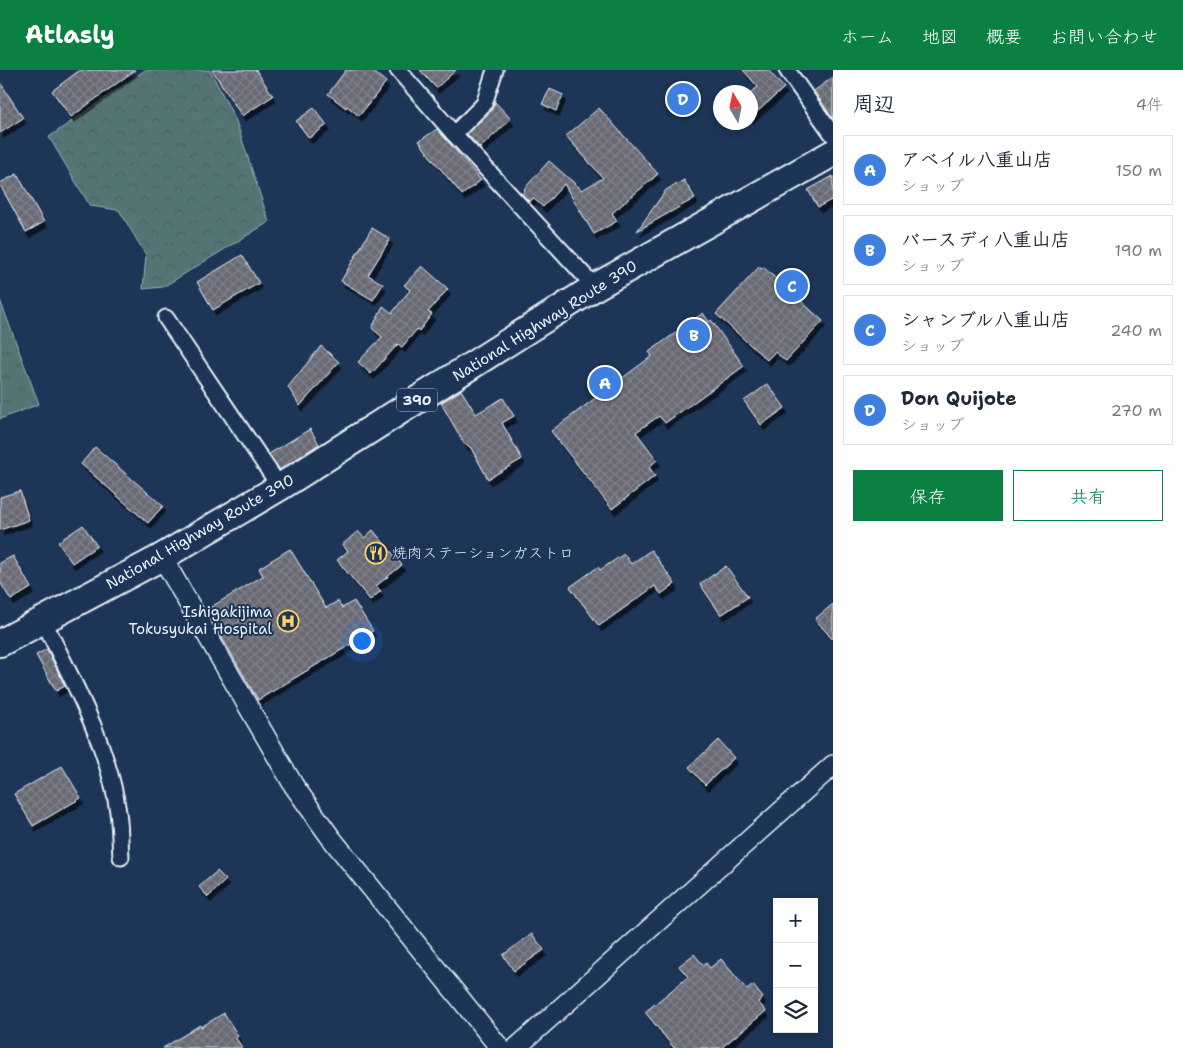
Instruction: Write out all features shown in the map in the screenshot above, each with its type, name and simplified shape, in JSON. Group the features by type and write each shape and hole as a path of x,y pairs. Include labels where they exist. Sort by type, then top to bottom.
{"highway":[{"name":"National Highway Route 390","path":"0,643 162,557 280,487 595,287 833,153"}],"street":[{"path":"398,70 454,134 595,287"},
{"path":"454,134 484,104 495,70"},
{"path":"787,70 833,135"},
{"path":"166,318 280,487"},
{"path":"162,557 294,786 331,838 500,1048"},
{"path":"44,620 91,723 106,765 117,810 121,857"},
{"path":"516,1048 833,765"}],"green space":[{"path":"145,70 210,70 236,121 269,222 163,287 143,289 146,255 119,210 90,206 49,137"},
{"path":"0,300 39,404 0,419"}],"building":[{"path":"80,70 135,70 71,117 52,91"},
{"path":"212,70 256,70 273,96 242,116"},
{"path":"346,70 371,70 386,82 359,116 328,94"},
{"path":"420,70 456,70 436,88"},
{"path":"743,70 768,70 784,88 758,111 758,85"},
{"path":"833,77 833,119 814,91"},
{"path":"0,82 23,118 0,133"},
{"path":"550,89 563,95 556,111 542,104"},
{"path":"495,102 511,119 480,148 467,134 491,111"},
{"path":"314,108 327,125 309,138 296,121"},
{"path":"599,108 658,174 612,213 617,221 594,234 564,184 543,207 533,198 530,202 522,194 524,189 549,161 582,190 603,178 566,136"},
{"path":"437,129 481,180 462,195 419,141"},
{"path":"17,174 44,222 26,232 0,185 0,183"},
{"path":"833,176 833,199 818,207 808,190"},
{"path":"684,180 695,198 637,231 666,190"},
{"path":"372,228 390,239 368,275 383,284 373,300 341,281"},
{"path":"242,255 259,283 213,310 197,282"},
{"path":"422,266 448,289 428,312 432,314 419,331 417,329 402,347 398,344 371,374 358,362 382,337 372,328 383,306 392,313 410,290 404,285"},
{"path":"759,267 762,269 763,267 823,321 786,361 775,352 767,360 716,314"},
{"path":"703,313 709,322 711,320 744,366 665,423 659,416 636,432 657,460 649,467 655,476 612,509 551,431 652,356 649,352"},
{"path":"321,346 339,362 300,406 288,387"},
{"path":"768,384 785,408 761,425 744,401"},
{"path":"461,390 476,414 503,398 514,416 502,423 522,459 488,479 471,448 465,445 441,403"},
{"path":"310,429 319,444 280,470 269,454"},
{"path":"95,447 163,506 148,523 81,464"},
{"path":"20,491 29,520 0,530 0,497"},
{"path":"83,525 97,546 72,563 58,542"},
{"path":"373,530 402,565 376,586 381,591 370,600 337,560 348,551 342,545 358,531 364,538"},
{"name":"Ishigakijima Tokusyukai Hospital","path":"290,549 326,608 338,601 342,608 354,601 373,631 258,700 206,610 263,576 259,568"},
{"path":"651,550 675,584 661,594 655,586 599,626 570,587 598,567 600,570 624,554 631,564"},
{"path":"13,556 31,588 11,600 0,582 0,563"},
{"path":"726,566 748,597 721,615 700,584"},
{"path":"833,604 833,640 815,619"},
{"path":"47,649 65,686 56,691 36,655"},
{"path":"718,740 734,758 705,785 689,767"},
{"path":"62,766 81,798 33,826 14,794"},
{"path":"217,871 226,880 208,897 199,887"},
{"path":"532,934 544,950 514,971 503,955"},
{"path":"694,954 703,965 706,963 710,968 721,959 747,990 753,985 763,998 758,1002 766,1011 721,1048 674,1048 645,1012 688,977 679,966"},
{"path":"224,1013 238,1036 236,1038 242,1048 163,1048 200,1025 201,1027"}],"place":[{"name":"Don Quijote","path":"683,99"},
{"name":"シャンブル八重山店","path":"792,286"},
{"name":"バースディ八重山店","path":"694,335"},
{"name":"アベイル八重山店","path":"605,383"},
{"name":"焼肉ステーションガストロ","path":"376,553"},
{"name":"Ishigakijima Tokusyukai Hospital","path":"288,621"}]}
